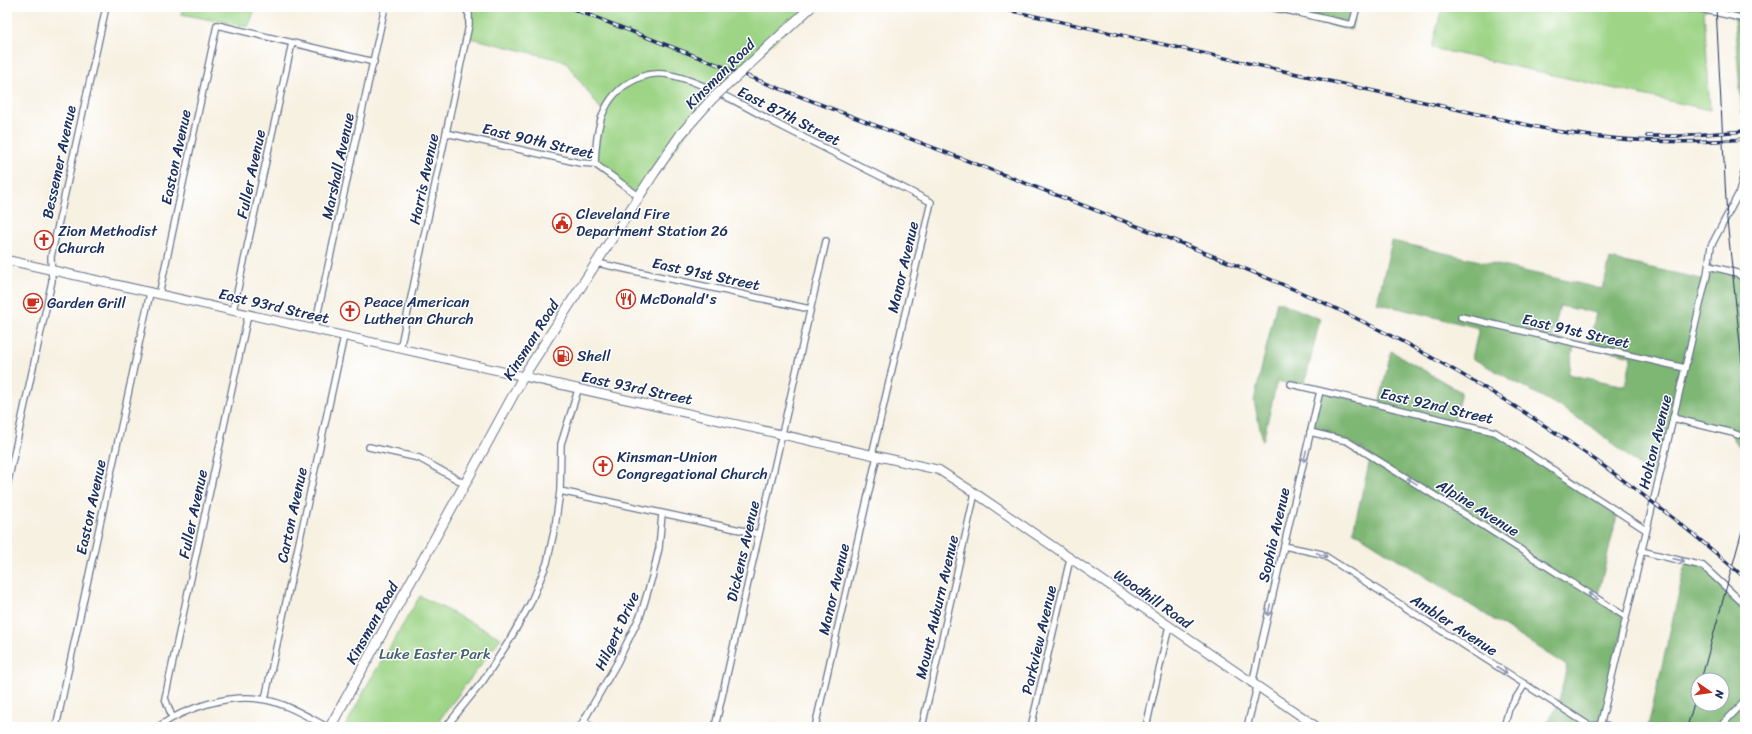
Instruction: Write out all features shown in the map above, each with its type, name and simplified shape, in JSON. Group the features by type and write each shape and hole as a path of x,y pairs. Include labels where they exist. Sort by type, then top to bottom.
{"main road":[{"name":"Kinsman Road","path":"329,727 523,377 598,263 654,173 681,134 711,100 811,7"},
{"name":"East 93rd Street","path":"7,260 578,390 939,470 975,493"},
{"name":"Woodhill Road","path":"975,493 1254,686 1316,727"}],"street":[{"name":"Bessemer Avenue","path":"7,486 52,281 51,257 106,7"},
{"name":"Marshall Avenue","path":"314,330 385,7"},
{"name":"Harris Avenue","path":"400,349 470,25 469,14 464,7"},
{"path":"1273,7 1352,25 1357,7"},
{"path":"1693,7 1745,19"},
{"name":"Easton Avenue","path":"159,295 217,25 292,43"},
{"path":"292,43 374,62"},
{"name":"Fuller Avenue","path":"232,311 292,43"},
{"name":"East 87th Street","path":"595,164 599,124 610,99 620,89 643,76 668,74 683,78 723,96 931,202"},
{"name":"East 90th Street","path":"446,133 580,163 595,164 640,197"},
{"name":"Holton Avenue","path":"1600,726 1685,368 1708,266 1711,246 1739,193 1745,169"},
{"name":"Manor Avenue","path":"815,727 931,202"},
{"name":"Dickens Avenue","path":"716,727 781,434 826,241"},
{"name":"East 91st Street","path":"598,263 810,310"},
{"path":"1708,266 1737,273 1745,280"},
{"name":"Easton Avenue","path":"56,727 150,292"},
{"name":"Fuller Avenue","path":"172,717 166,698 248,315"},
{"name":"East 91st Street","path":"1461,317 1685,368"},
{"name":"Carton Avenue","path":"265,699 344,336"},
{"name":"East 92nd Street","path":"1291,384 1495,432 1646,530"},
{"path":"446,727 483,681 509,641 530,604 547,563 555,527 560,491 561,444 578,390"},
{"name":"Sophia Avenue","path":"1247,727 1254,686 1284,546 1320,391"},
{"path":"1673,418 1733,433 1738,436"},
{"name":"Alpine Avenue","path":"1310,432 1347,441 1626,617"},
{"path":"369,447 419,458 465,484"},
{"path":"560,491 759,534"},
{"name":"Mount Auburn Avenue","path":"922,727 975,493"},
{"name":"Hilgert Drive","path":"580,727 617,663 641,614 659,548 662,514"},
{"name":"Ambler Avenue","path":"1284,546 1322,554 1590,726 1609,727"},
{"path":"1641,551 1703,566 1745,605"},
{"name":"Parkview Avenue","path":"1031,727 1070,559"},
{"path":"1146,727 1169,626"},
{"path":"1504,727 1509,709 1525,684"},
{"path":"158,727 172,717 198,706 243,699 265,699 293,709 329,727"},
{"path":"1720,727 1745,701"},
{"path":"584,721 593,727"}],"green space":[{"path":"183,7 256,7 248,27 181,14"},
{"path":"464,7 811,7 711,100 640,197 595,164 603,112 565,61 467,37 469,25"},
{"path":"1252,7 1357,7 1351,30"},
{"path":"1442,7 1707,7 1707,10 1704,10 1710,110 1432,48"},
{"path":"1733,7 1745,7 1745,115 1742,114"},
{"path":"1392,241 1603,289 1610,259 1706,280 1709,266 1737,273 1745,281 1745,452 1733,440 1732,433 1673,418 1657,481 1596,430 1557,405 1472,358 1479,328 1377,303","holes":["1560,306 1596,313 1589,346 1632,356 1625,386 1568,374 1575,343 1552,337"]},
{"path":"1277,301 1320,319 1304,387 1277,381 1263,441 1254,401"},
{"path":"1391,351 1461,392 1454,422 1495,432 1618,512 1597,599 1626,617 1600,727 1545,727 1558,705 1567,666 1353,531 1371,456 1347,441 1310,432 1320,391 1379,405"},
{"path":"1686,562 1703,566 1745,605 1745,727 1648,727"},
{"name":"Luke Easter Park","path":"420,596 501,638 434,727 345,727 369,682"}],"tram line":[{"path":"1716,7 1727,220 1745,391"},
{"path":"1703,672 1745,520"},
{"path":"1687,727 1691,712"}],"railway":[{"path":"568,7 1173,240 1322,302 1435,359 1490,391 1543,425 1596,460 1647,498 1745,578"},
{"path":"994,7 1555,131 1626,140 1673,142 1745,139"},
{"path":"1647,136 1680,136 1745,131"}],"place":[{"name":"Cleveland Fire Department Station 26","path":"562,223"},
{"name":"Zion Methodist Church","path":"44,240"},
{"name":"McDonald's","path":"626,299"},
{"name":"Garden Grill","path":"33,303"},
{"name":"Peace American Lutheran Church","path":"350,311"},
{"name":"Shell","path":"563,356"},
{"name":"Kinsman-Union Congregational Church","path":"603,466"}]}
